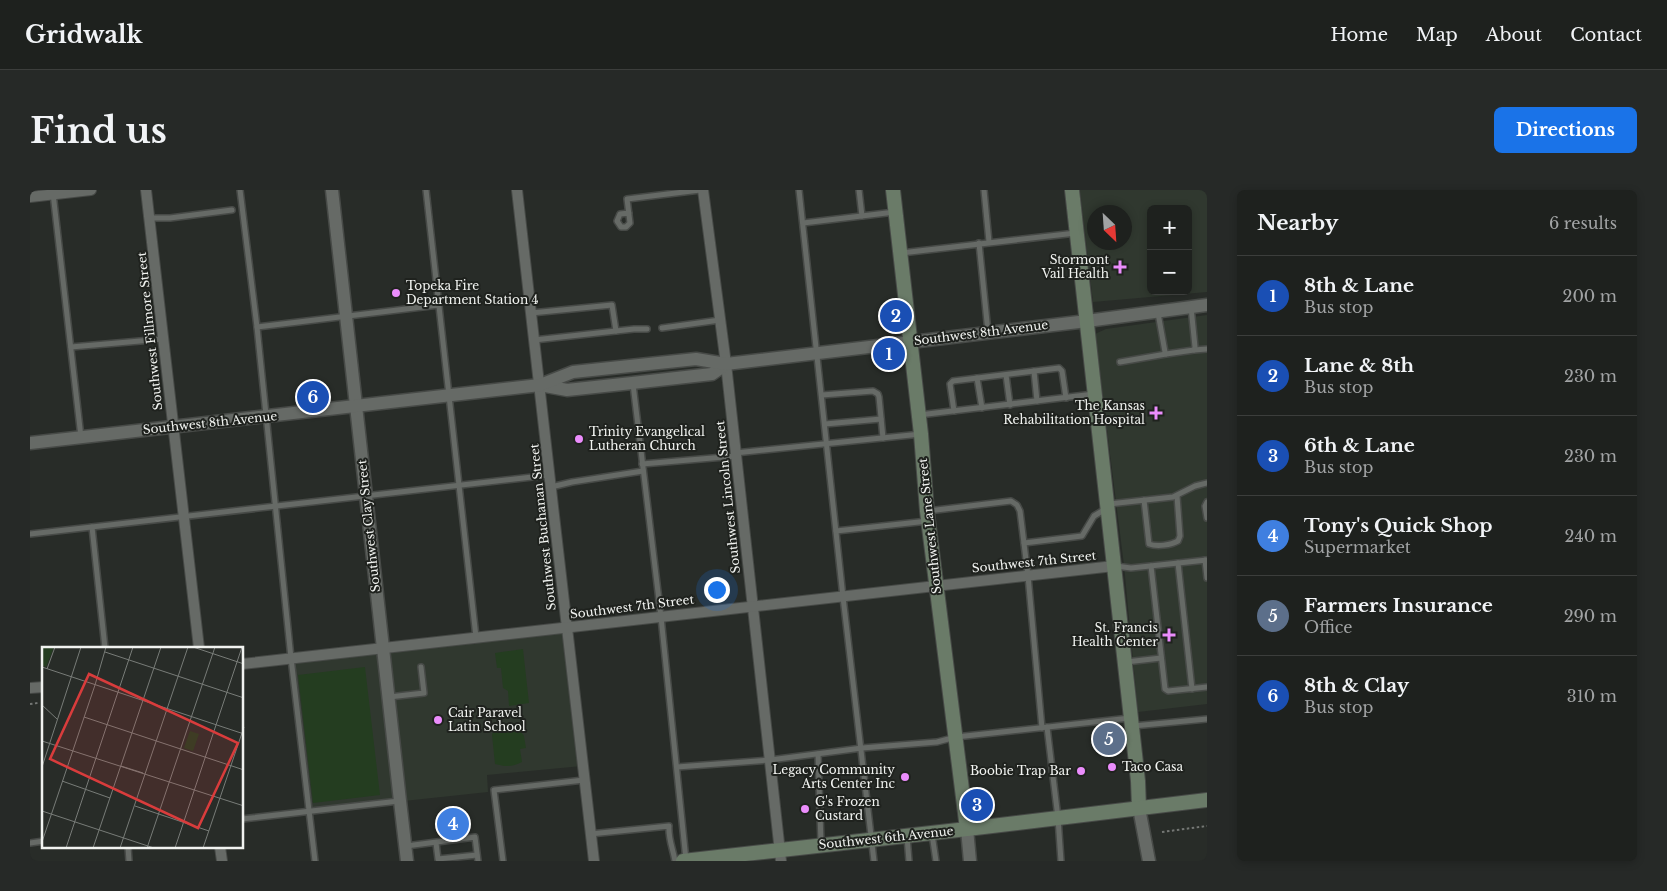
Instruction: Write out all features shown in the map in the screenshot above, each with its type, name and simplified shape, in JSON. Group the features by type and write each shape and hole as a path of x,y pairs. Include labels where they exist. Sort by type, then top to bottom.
{"main road":[{"name":"Southwest Lane Street","path":"893,190 936,586 967,829"},
{"path":"1072,190 1138,781 1139,808"},
{"name":"Southwest 6th Avenue","path":"685,861 780,856 821,846 1207,800"}],"street":[{"path":"30,197 53,192 91,190"},
{"name":"Southwest Fillmore Street","path":"146,190 199,647"},
{"name":"Southwest Clay Street","path":"332,190 382,648 408,861"},
{"name":"Southwest Buchanan Street","path":"517,190 594,861"},
{"name":"Southwest Lincoln Street","path":"702,190 726,364 780,856"},
{"name":"Southwest 8th Avenue","path":"30,443 540,385 574,372 696,359 726,364 1207,305"},
{"name":"Southwest 8th Avenue","path":"540,385 567,390 712,374 726,364"},
{"name":"Southwest 7th Street","path":"244,664 1114,566"},
{"path":"1139,808 1149,861"},
{"name":"Southwest Lane Street","path":"967,829 970,861"},
{"path":"220,848 222,861"}],"lane":[{"path":"240,190 257,327 291,658 315,861"},
{"path":"426,190 476,637"},
{"path":"629,212 627,200 702,190"},
{"path":"799,190 874,861"},
{"path":"859,190 862,216"},
{"path":"984,190 989,242"},
{"path":"53,192 81,437"},
{"path":"150,218 170,218 232,210"},
{"path":"803,223 895,212"},
{"path":"900,253 1077,233"},
{"path":"979,243 988,333"},
{"path":"257,327 439,305"},
{"path":"531,313 612,305 616,331"},
{"path":"1191,307 1194,350"},
{"path":"1158,311 1166,354"},
{"path":"662,328 720,320"},
{"path":"534,340 647,329"},
{"path":"71,347 163,339"},
{"path":"1120,362 1207,349"},
{"path":"954,411 951,382 1034,371 1060,369 1066,398"},
{"path":"1034,371 1037,402"},
{"path":"1006,375 1010,405"},
{"path":"978,378 982,408"},
{"path":"632,383 661,617 685,861"},
{"path":"822,395 873,391 878,394 883,438"},
{"path":"919,416 1094,394"},
{"path":"824,424 881,419"},
{"path":"642,464 921,434"},
{"path":"551,487 643,471"},
{"path":"30,534 550,475"},
{"path":"1024,543 1082,536 1094,516 1107,506 1177,496 1195,486 1207,483"},
{"path":"1144,500 1149,544 1174,543 1178,541 1180,536 1177,496"},
{"path":"836,531 1011,501 1017,505 1020,511 1045,728 1058,818 1061,861"},
{"path":"1207,502 1205,506 1207,518"},
{"path":"92,527 105,647"},
{"path":"1114,566 1132,568 1206,560 1207,578"},
{"path":"1178,563 1192,689"},
{"path":"1151,566 1165,689 1168,691 1207,687"},
{"path":"1125,662 1161,658"},
{"path":"388,697 424,693 421,667"},
{"path":"677,767 770,760 1045,728 1207,719"},
{"path":"818,754 821,846"},
{"path":"503,861 494,790 584,780"},
{"path":"244,819 400,801"},
{"path":"590,834 669,826 668,836 675,861"},
{"path":"932,833 936,861"},
{"path":"907,836 909,861"},
{"path":"406,846 436,842 476,837 478,858 438,859 436,842"},
{"path":"128,848 129,861"}],"path":[{"path":"30,704 38,703"},
{"path":"1162,832 1207,826"}],"shaded area":[{"name":"Stormont Vail Health","path":"1080,190 1207,190 1207,292 1192,293 1192,205 1147,205 1147,295 1173,295 1093,302"},
{"name":"The Kansas Rehabilitation Hospital","path":"1207,315 1207,704 1138,712 1124,565 1095,334 1106,329"},
{"name":"Cair Paravel Latin School","path":"566,628 582,766 487,775 488,792 310,811 291,658"}],"green space":[{"path":"523,649 529,703 509,706 508,691 503,688 501,668 497,668 495,653"},
{"path":"365,667 380,795 313,803 298,675"},
{"path":"517,727 524,736 526,748 520,749 522,762 509,766 495,764 492,735 494,730"}],"place":[{"name":"Stormont Vail Health","path":"1120,267"},
{"name":"Topeka Fire Department Station 4","path":"396,293"},
{"name":"Lane & 8th","path":"896,316"},
{"name":"8th & Lane","path":"889,354"},
{"name":"8th & Clay","path":"313,397"},
{"name":"The Kansas Rehabilitation Hospital","path":"1156,413"},
{"name":"Trinity Evangelical Lutheran Church","path":"579,439"},
{"name":"St. Francis Health Center","path":"1169,635"},
{"name":"Cair Paravel Latin School","path":"438,720"},
{"name":"Farmers Insurance","path":"1109,739"},
{"name":"Taco Casa","path":"1112,767"},
{"name":"Boobie Trap Bar","path":"1081,771"},
{"name":"Legacy Community Arts Center Inc","path":"905,777"},
{"name":"6th & Lane","path":"977,805"},
{"name":"G's Frozen Custard","path":"805,809"},
{"name":"Tony's Quick Shop","path":"453,824"}]}
